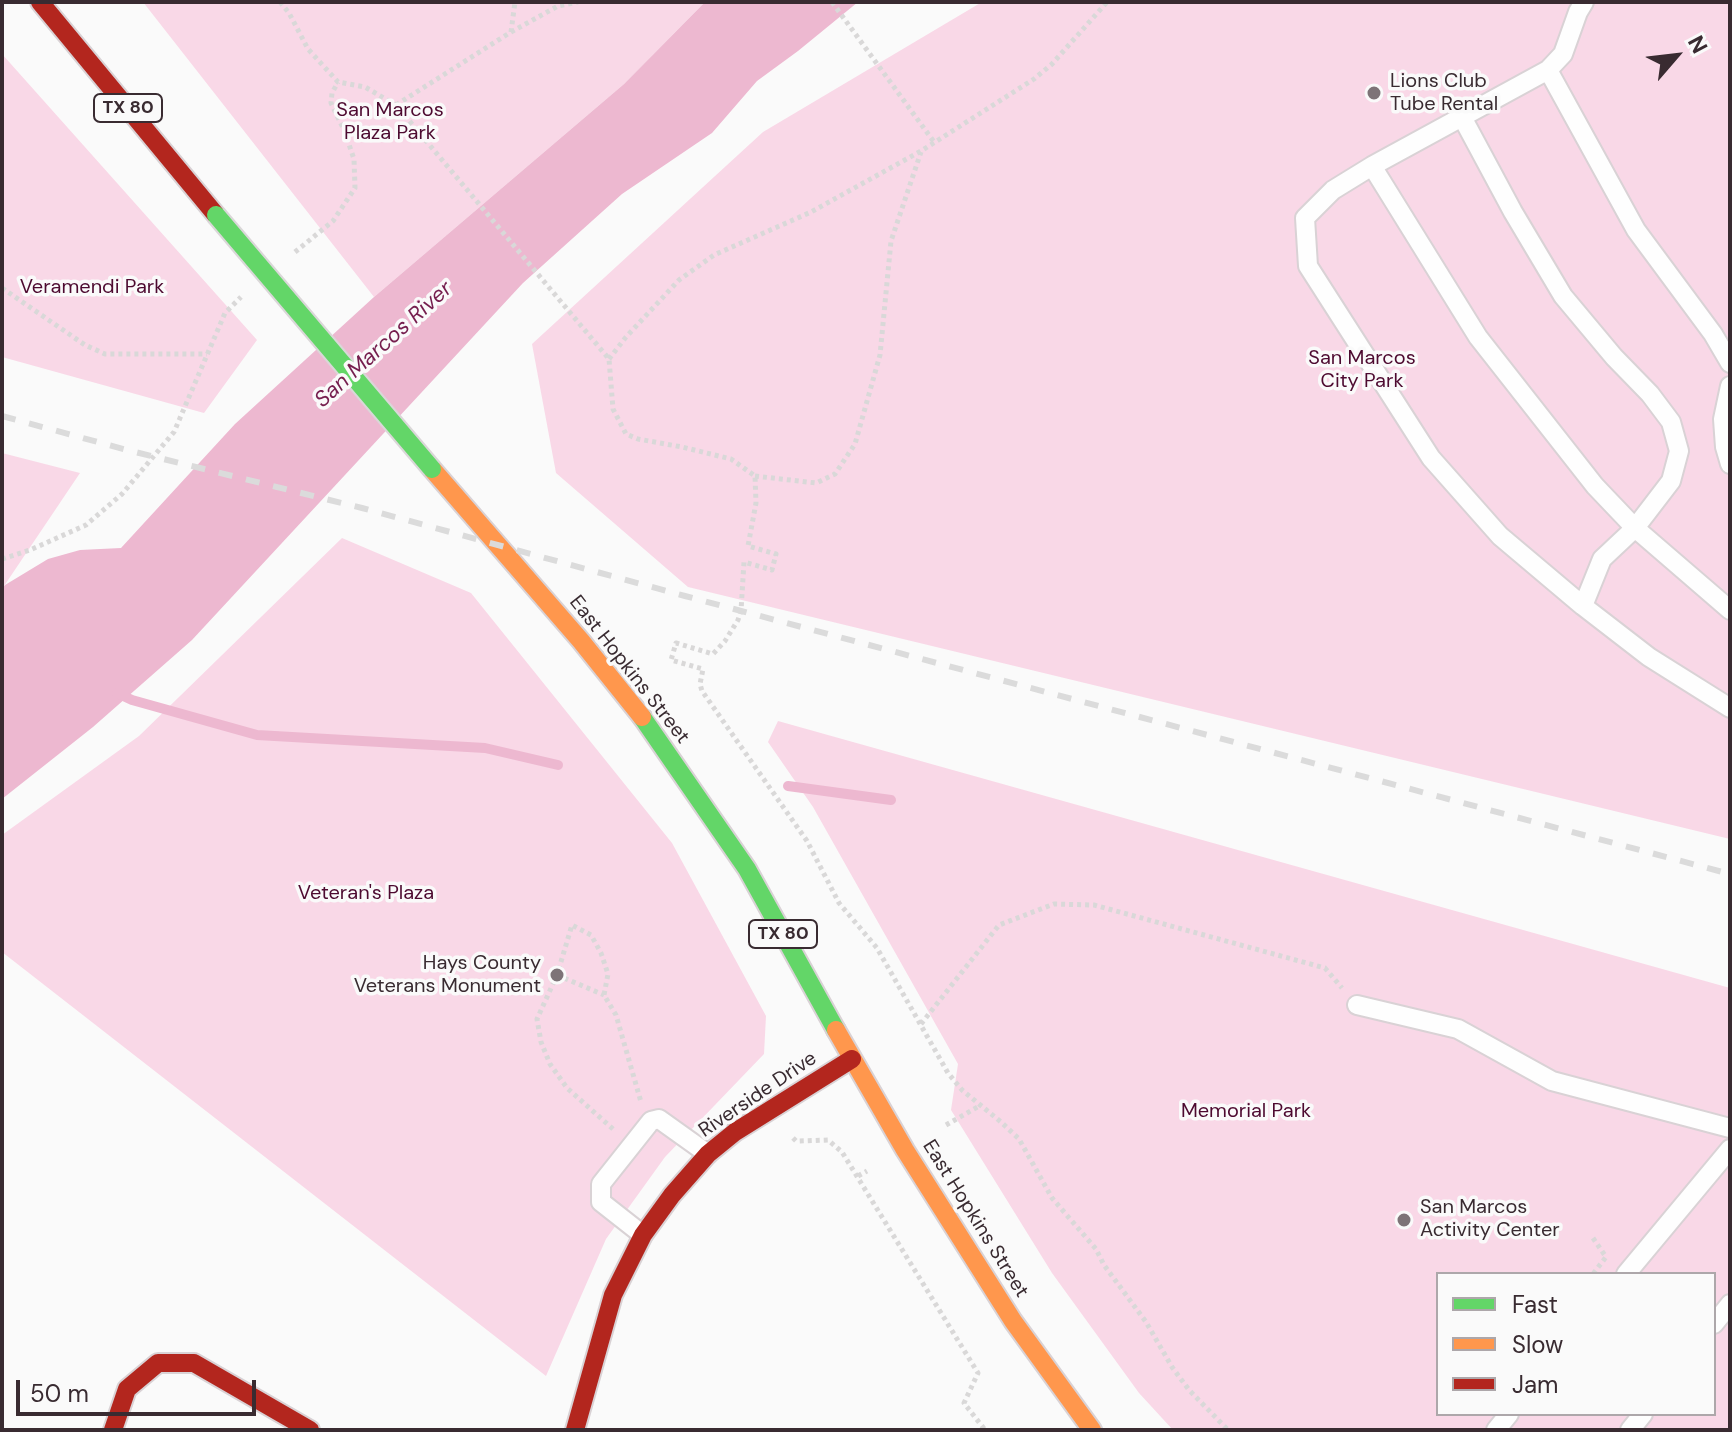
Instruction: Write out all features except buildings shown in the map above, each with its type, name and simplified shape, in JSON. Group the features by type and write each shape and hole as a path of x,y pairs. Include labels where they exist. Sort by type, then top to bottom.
{"main road":[{"name":"East Hopkins Street","path":"40,2 216,215 640,714 747,869 852,1059 1013,1321 1092,1430"},
{"name":"Riverside Drive","path":"575,1430 613,1295 643,1235 672,1195 708,1154 735,1132 852,1059"},
{"path":"113,1430 127,1389 158,1363 194,1363 310,1430"}],"lane":[{"path":"1584,2 1563,54 1548,70 1333,190 1305,218 1308,266 1431,458 1500,536 1649,657 1730,708"},
{"path":"1548,70 1636,230 1713,334 1730,363"},
{"path":"1462,117 1563,296 1671,422 1679,451 1671,481 1635,528 1602,559 1583,606"},
{"path":"1372,166 1478,337 1595,486 1635,528 1730,610"},
{"path":"1730,386 1723,419 1730,464"},
{"path":"1357,1005 1458,1029 1552,1081 1730,1128"},
{"path":"643,1235 601,1202 601,1184 651,1121 659,1119 708,1154"},
{"path":"1628,1272 1730,1149"},
{"path":"1716,1322 1730,1304"}],"path":[{"path":"280,2 308,49 338,82 365,87 396,105 609,359 613,409 626,434 731,459 755,476 816,483 835,474 855,444 880,355 891,241 921,151"},
{"path":"511,32 515,2"},
{"path":"396,105 511,32 558,6 578,2"},
{"path":"832,2 934,142"},
{"path":"609,359 679,280 714,255 811,212 921,151 1034,79 1052,64 1107,2"},
{"path":"287,259 333,221 355,188 354,159 331,103 338,82"},
{"path":"2,288 85,345 105,354 207,354"},
{"path":"2,559 86,525 122,494 174,432 225,313 241,297"},
{"path":"755,476 756,503 748,546 776,554 772,570 744,562 741,611 725,641 713,654 676,643 671,660 703,669 702,691 807,841 839,903 877,948 948,1073 962,1090 1019,1139 1052,1198 1096,1249 1104,1265 1146,1322 1172,1367 1189,1390 1228,1430"},
{"path":"921,1024 999,925 1054,904 1094,905 1325,968 1357,1005"},
{"path":"604,995 608,974 601,953 591,935 572,925 557,975 537,1019 541,1042 550,1064 567,1088 633,1144"},
{"path":"557,975 604,995 616,1015 638,1098 651,1121"},
{"path":"946,1125 981,1105"},
{"path":"767,1112 796,1141 828,1140 842,1152 978,1373 964,1403 985,1430"},
{"path":"858,1176 867,1171"},
{"path":"1593,1238 1606,1257 1595,1272"}],"green space":[{"name":"San Marcos Plaza Park","path":"143,2 705,2 624,84 374,297"},
{"name":"San Marcos City Park","path":"982,2 1730,2 1730,839 688,587 556,473 532,344 763,132"},
{"name":"Veramendi Park","path":"2,54 257,340 204,413 2,357"},
{"path":"2,453 80,473 2,589"},
{"name":"Veteran's Plaza","path":"342,538 471,593 672,843 766,1016 764,1054 665,1157 606,1239 546,1376 2,952 2,835 139,736"},
{"name":"Memorial Park","path":"778,721 1730,988 1730,1430 1173,1430 1139,1393 1052,1273 951,1110 958,1064 813,807 768,742"}],"water":[{"name":"San Marcos River","path":"705,2 858,2 757,81 712,133 622,194 523,283 192,640 93,727 2,799 2,589 5,585 48,559 80,550 121,548 235,424 374,297 624,84"}],"waterway":[{"path":"117,693 257,735 485,748 558,765"},
{"path":"788,786 891,800"}],"railway":[{"path":"2,416 362,508 1730,874"}],"traffic: fast":[{"path":"216,215 432,469"},
{"path":"642,717 747,869 836,1030"}],"traffic: slow":[{"path":"432,469 581,641 642,717"},
{"path":"836,1030 905,1150 1013,1321 1092,1430"}],"traffic: jam":[{"path":"40,2 216,215"},
{"path":"575,1430 613,1295 643,1235 672,1195 708,1154 735,1132 852,1059"},
{"path":"113,1430 127,1389 158,1363 194,1363 310,1430"}],"place":[{"name":"Lions Club Tube Rental","path":"1374,93"},
{"name":"Hays County Veterans Monument","path":"557,975"},
{"name":"San Marcos Activity Center","path":"1404,1220"}]}
